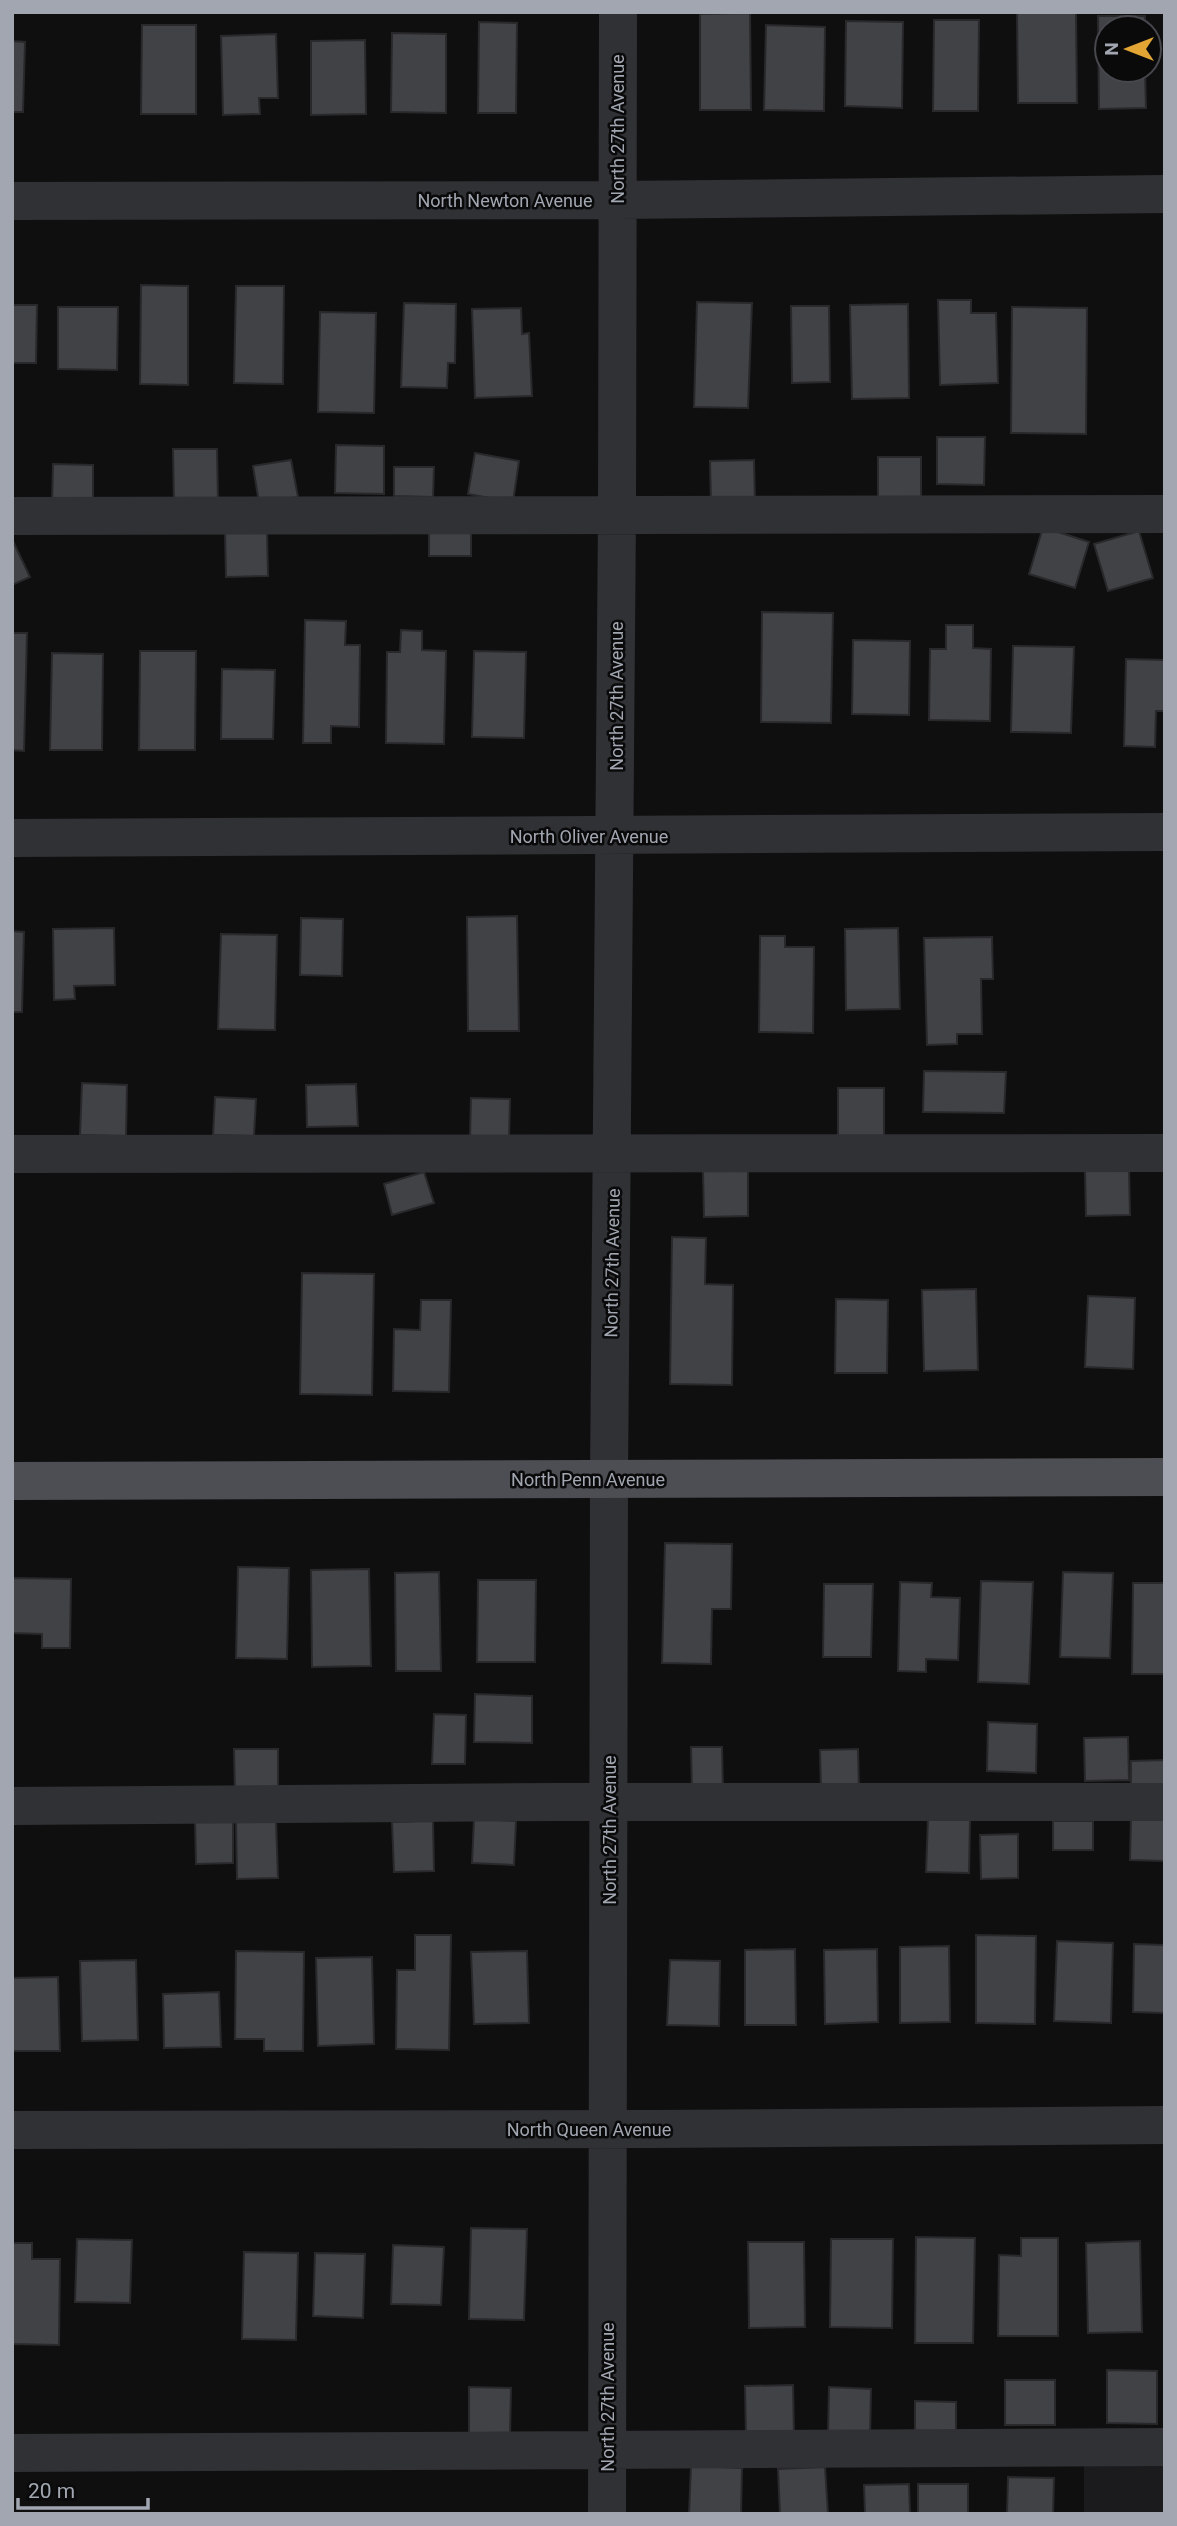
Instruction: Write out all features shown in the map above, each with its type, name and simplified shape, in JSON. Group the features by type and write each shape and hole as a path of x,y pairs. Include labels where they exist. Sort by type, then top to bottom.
{"main road":[{"name":"North Penn Avenue","path":"12,1481 1165,1477"}],"street":[{"name":"North 27th Avenue","path":"607,2514 609,1478 618,12"},
{"name":"North Newton Avenue","path":"12,201 617,200 1165,194"},
{"path":"12,516 1165,514"},
{"name":"North Oliver Avenue","path":"12,838 1165,832"},
{"path":"12,1154 1165,1153"},
{"path":"12,1805 1165,1802"},
{"name":"North Queen Avenue","path":"12,2130 1165,2125"},
{"path":"12,2453 1165,2447"}],"shaded area":[{"path":"1165,2432 1165,2514 1084,2514 1084,2433"}],"building":[{"path":"1017,12 1076,12 1077,103 1018,103"},
{"path":"750,13 751,110 700,110 700,14"},
{"path":"934,20 979,20 978,111 933,111"},
{"path":"846,21 903,22 902,108 845,106"},
{"path":"479,22 517,23 516,113 478,113"},
{"path":"142,25 196,25 196,114 141,114"},
{"path":"766,25 825,27 824,111 764,110"},
{"path":"392,33 446,34 446,113 391,112"},
{"path":"276,34 278,98 259,98 260,114 223,115 221,36"},
{"path":"365,40 366,114 311,115 311,41"},
{"path":"12,41 25,42 23,112 12,112"},
{"path":"1099,84 1145,84 1146,108 1099,109"},
{"path":"141,285 188,286 188,385 140,384"},
{"path":"236,286 284,286 283,384 234,383"},
{"path":"938,300 971,300 971,313 996,313 998,383 940,385"},
{"path":"697,302 752,303 748,408 694,407"},
{"path":"404,303 456,304 455,363 448,363 447,388 401,387"},
{"path":"908,304 909,398 852,399 850,305"},
{"path":"12,305 37,305 36,363 12,363"},
{"path":"791,306 829,306 830,382 792,383"},
{"path":"58,307 118,307 117,370 58,369"},
{"path":"1012,307 1087,308 1086,434 1011,433"},
{"path":"521,308 522,334 529,333 532,396 475,398 472,309"},
{"path":"320,312 376,313 374,413 318,412"},
{"path":"937,437 985,437 984,485 937,484"},
{"path":"336,445 384,446 384,494 335,493"},
{"path":"173,449 217,449 218,504 174,505"},
{"path":"475,453 519,461 513,502 468,494"},
{"path":"878,457 921,457 921,504 878,503"},
{"path":"291,460 298,497 259,503 253,466"},
{"path":"754,460 755,502 711,503 710,461"},
{"path":"53,464 93,465 93,505 52,505"},
{"path":"394,467 434,467 433,497 394,496"},
{"path":"1043,527 1089,542 1075,588 1029,574"},
{"path":"429,528 471,528 471,556 429,556"},
{"path":"267,531 268,576 226,577 225,532"},
{"path":"1139,531 1153,578 1108,591 1094,544"},
{"path":"12,539 30,577 12,585"},
{"path":"762,612 833,613 831,723 761,722"},
{"path":"305,620 346,621 345,645 360,645 359,727 331,726 331,743 303,743"},
{"path":"946,625 973,625 973,648 991,649 990,721 929,720 930,649 946,649"},
{"path":"401,630 422,631 422,650 446,651 444,744 386,743 387,652 400,652"},
{"path":"12,633 27,633 24,751 12,750"},
{"path":"853,640 910,641 909,715 852,714"},
{"path":"1013,646 1074,647 1071,733 1011,732"},
{"path":"140,651 196,651 195,750 139,750"},
{"path":"474,651 526,652 524,738 472,737"},
{"path":"52,653 103,654 102,750 50,750"},
{"path":"1126,659 1165,660 1165,711 1156,711 1155,747 1124,746"},
{"path":"222,669 275,670 273,739 221,739"},
{"path":"517,916 519,1031 468,1031 467,917"},
{"path":"301,918 343,919 342,976 300,975"},
{"path":"114,928 115,985 74,986 75,999 54,1000 53,929"},
{"path":"898,928 900,1009 846,1010 845,929"},
{"path":"12,931 24,932 22,1012 12,1012"},
{"path":"221,934 277,935 275,1030 218,1029"},
{"path":"760,936 785,936 785,947 814,947 813,1033 759,1032"},
{"path":"992,937 993,979 981,979 982,1034 957,1034 957,1044 927,1045 924,938"},
{"path":"924,1071 1006,1072 1004,1113 923,1112"},
{"path":"82,1083 127,1085 126,1136 80,1135"},
{"path":"356,1084 358,1126 307,1127 306,1085"},
{"path":"838,1088 884,1088 884,1143 838,1143"},
{"path":"215,1097 256,1099 254,1136 213,1135"},
{"path":"471,1098 510,1099 509,1139 470,1138"},
{"path":"1129,1169 1130,1215 1086,1216 1085,1170"},
{"path":"748,1170 748,1216 704,1217 703,1171"},
{"path":"424,1172 434,1203 392,1215 384,1184"},
{"path":"672,1237 706,1238 705,1284 733,1285 732,1385 670,1384"},
{"path":"302,1273 374,1274 372,1395 300,1394"},
{"path":"976,1289 978,1370 924,1371 922,1290"},
{"path":"1088,1296 1135,1298 1133,1369 1085,1367"},
{"path":"836,1299 888,1300 887,1373 835,1373"},
{"path":"421,1300 451,1300 449,1392 393,1391 394,1329 420,1330"},
{"path":"665,1543 732,1544 731,1609 712,1609 711,1664 662,1663"},
{"path":"238,1567 289,1568 287,1659 236,1658"},
{"path":"369,1569 371,1666 312,1667 311,1570"},
{"path":"439,1572 441,1671 396,1671 395,1573"},
{"path":"1063,1572 1113,1573 1110,1658 1060,1657"},
{"path":"12,1578 71,1579 70,1648 42,1648 42,1634 12,1633"},
{"path":"478,1580 536,1580 535,1662 477,1662"},
{"path":"981,1581 1033,1582 1029,1684 978,1682"},
{"path":"900,1582 932,1583 931,1597 960,1598 958,1660 926,1659 926,1672 898,1671"},
{"path":"1133,1583 1165,1583 1165,1674 1132,1674"},
{"path":"824,1584 873,1584 871,1657 823,1657"},
{"path":"475,1694 532,1696 532,1743 474,1742"},
{"path":"434,1714 466,1715 465,1764 432,1764"},
{"path":"988,1722 1037,1724 1036,1773 987,1771"},
{"path":"1128,1737 1129,1780 1085,1781 1084,1738"},
{"path":"691,1747 722,1747 723,1790 692,1791"},
{"path":"234,1749 278,1749 278,1793 235,1794"},
{"path":"858,1749 859,1791 821,1792 820,1750"},
{"path":"1165,1760 1165,1790 1131,1790 1131,1761"},
{"path":"1131,1817 1165,1818 1165,1861 1130,1860"},
{"path":"474,1819 516,1821 514,1865 472,1863"},
{"path":"928,1819 970,1820 969,1873 926,1872"},
{"path":"195,1820 233,1820 233,1863 196,1864"},
{"path":"276,1821 278,1878 237,1879 236,1822"},
{"path":"433,1821 434,1871 394,1872 392,1822"},
{"path":"1053,1821 1093,1821 1093,1850 1053,1850"},
{"path":"1018,1834 1018,1878 981,1879 980,1835"},
{"path":"415,1935 451,1935 449,2050 396,2049 397,1970 415,1970"},
{"path":"976,1935 1036,1936 1035,2024 976,2023"},
{"path":"1057,1941 1113,1943 1111,2023 1054,2021"},
{"path":"1134,1944 1165,1945 1165,2013 1133,2012"},
{"path":"949,1946 950,2022 900,2023 900,1947"},
{"path":"795,1949 796,2025 745,2025 745,1950"},
{"path":"877,1949 878,2022 825,2024 824,1950"},
{"path":"236,1951 304,1952 303,2051 264,2051 264,2039 235,2039"},
{"path":"527,1951 529,2023 474,2024 471,1952"},
{"path":"372,1957 374,2044 318,2046 316,1958"},
{"path":"136,1960 138,2040 82,2041 80,1961"},
{"path":"670,1960 720,1961 719,2026 667,2025"},
{"path":"58,1977 60,2051 12,2051 12,1978"},
{"path":"219,1992 221,2047 164,2048 163,1994"},
{"path":"471,2228 527,2229 524,2320 469,2319"},
{"path":"916,2237 975,2238 973,2343 915,2343"},
{"path":"1021,2238 1058,2238 1058,2336 998,2336 999,2255 1021,2256"},
{"path":"77,2239 132,2240 130,2303 75,2302"},
{"path":"831,2239 893,2239 892,2328 830,2327"},
{"path":"1140,2241 1142,2332 1088,2333 1086,2243"},
{"path":"748,2242 804,2242 805,2327 749,2328"},
{"path":"12,2243 32,2243 32,2259 60,2259 59,2345 12,2344"},
{"path":"393,2245 444,2247 441,2305 391,2304"},
{"path":"244,2252 298,2253 296,2340 242,2339"},
{"path":"315,2253 365,2254 363,2318 313,2316"},
{"path":"1107,2370 1157,2371 1157,2424 1107,2423"},
{"path":"1005,2380 1055,2380 1055,2425 1005,2425"},
{"path":"793,2385 794,2435 746,2436 745,2386"},
{"path":"469,2387 511,2388 510,2435 469,2434"},
{"path":"829,2387 871,2389 870,2436 828,2435"},
{"path":"915,2401 956,2402 956,2437 915,2436"},
{"path":"691,2466 742,2468 741,2514 689,2514"},
{"path":"825,2467 828,2514 780,2514 778,2469"},
{"path":"1008,2477 1054,2478 1053,2514 1007,2514"},
{"path":"909,2484 910,2514 865,2514 864,2485"},
{"path":"918,2484 968,2484 968,2514 918,2514"}]}
